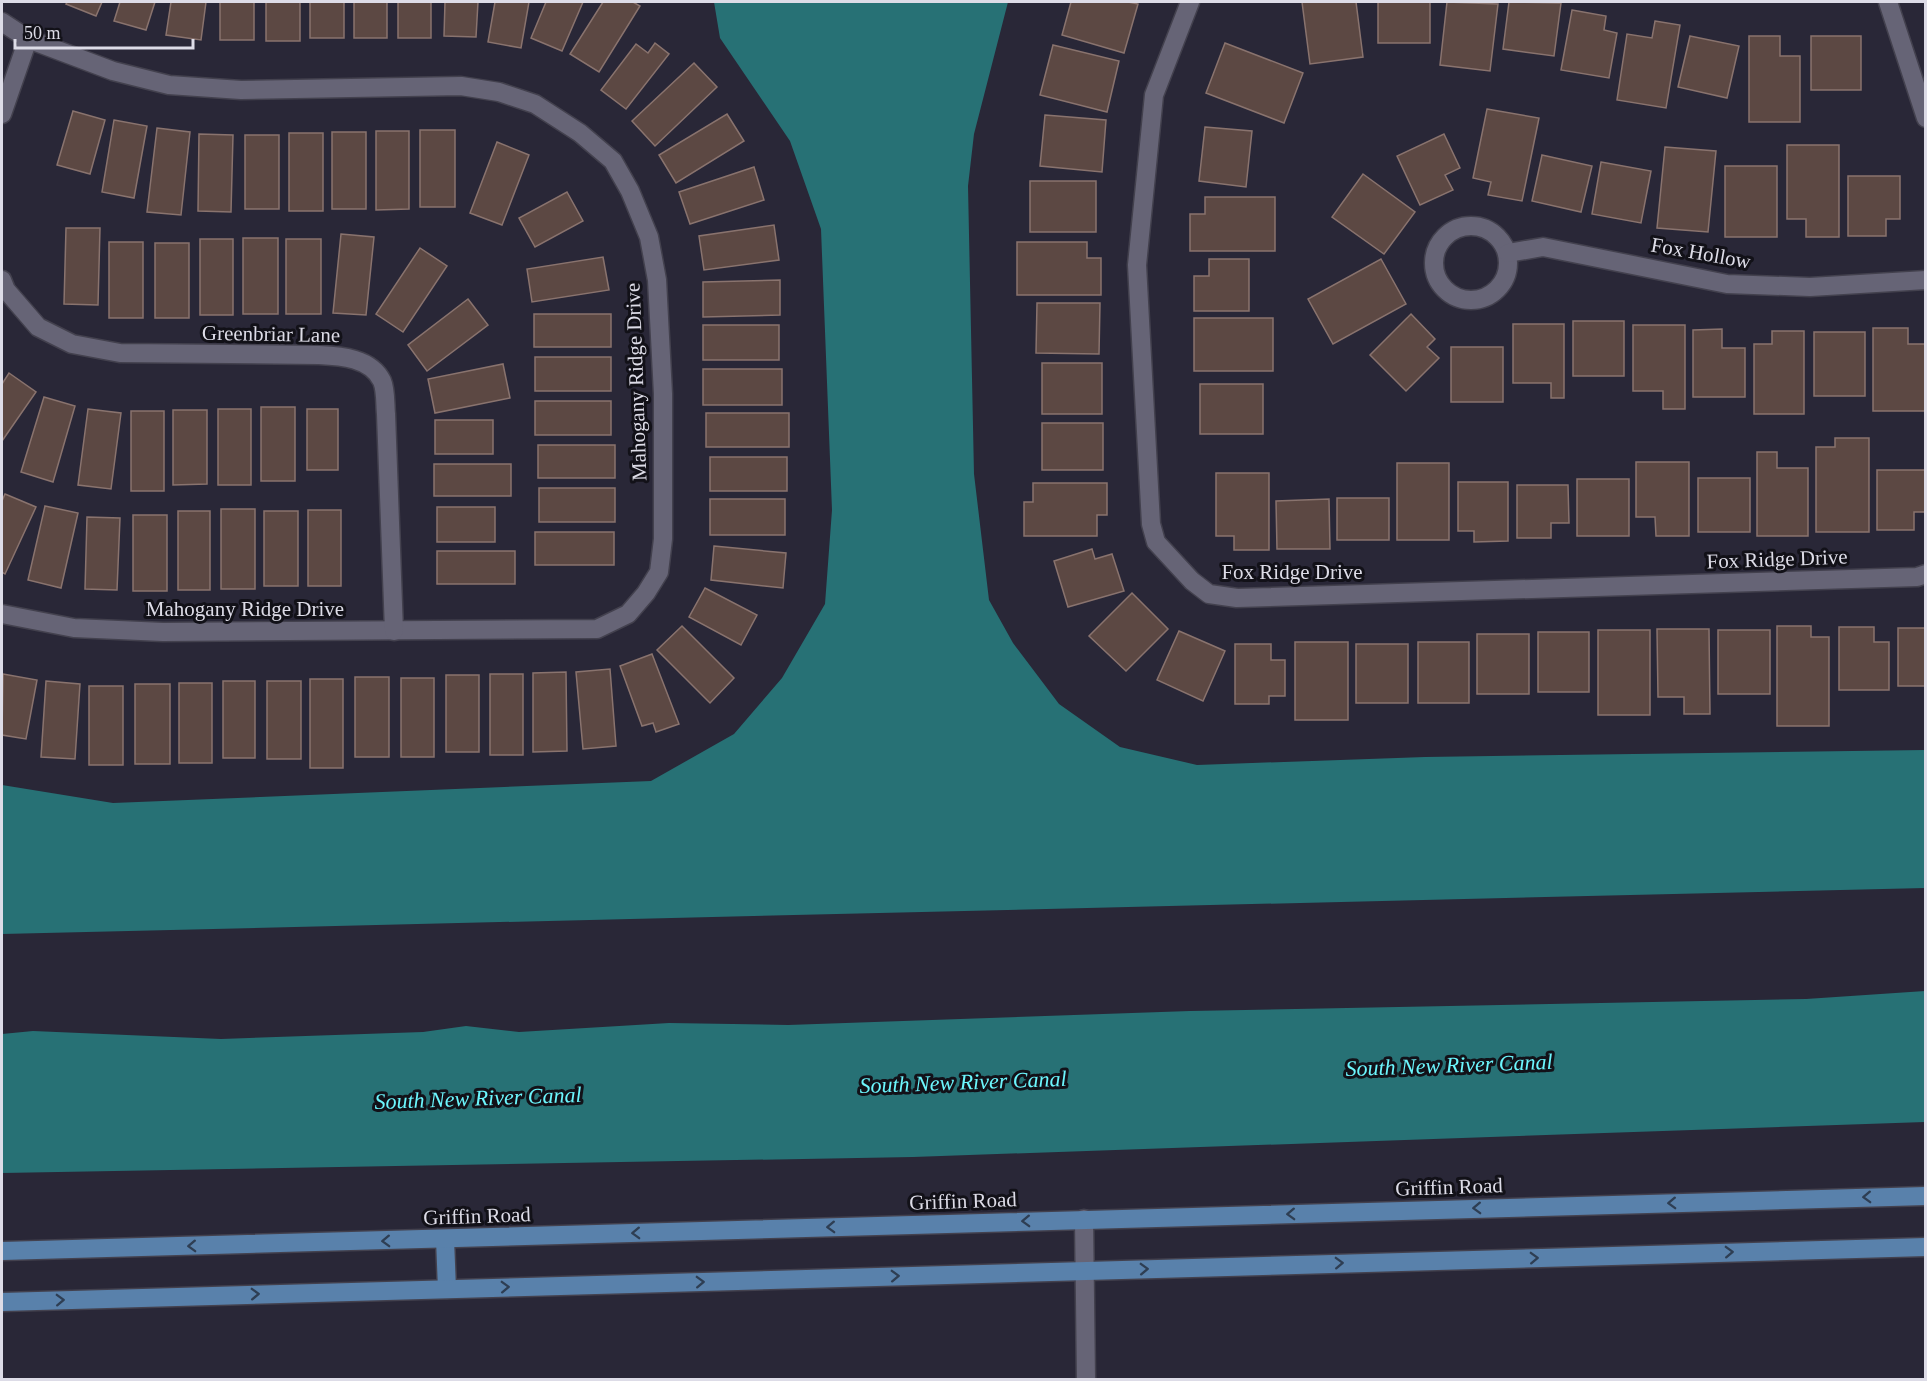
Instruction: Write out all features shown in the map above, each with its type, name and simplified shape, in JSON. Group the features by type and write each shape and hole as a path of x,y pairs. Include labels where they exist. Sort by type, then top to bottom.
{"main road":[{"name":"Griffin Road","path":"2,1251 1926,1196"},
{"path":"445,1239 447,1289"},
{"path":"2,1302 1926,1247"}],"street":[{"name":"Fox Ridge Drive","path":"1190,2 1154,95 1137,265 1151,524 1156,542 1170,560 1209,594 1237,598 1917,577 1926,574"},
{"path":"1888,2 1926,118"},
{"name":"Mahogany Ridge Drive","path":"2,22 28,39 113,71 169,85 241,90 461,86 499,92 535,104 580,133 613,161 630,191 649,237 657,280 663,394 663,539 659,572 628,614 597,629 140,632 74,628 2,614"},
{"path":"2,114 28,39"},
{"path":"1461,226 1484,227 1503,242 1508,253 1507,276 1492,294 1482,299 1470,300 1448,292 1435,273 1436,249 1442,239 1461,226"},
{"name":"Fox Hollow","path":"1508,253 1543,247 1728,284 1810,287 1926,280"},
{"name":"Greenbriar Lane","path":"2,280 6,290 39,327 72,344 120,353 328,355 346,357 367,365 382,381 386,414 394,631"},
{"path":"1084,1219 1086,1380"}],"water":[{"path":"714,2 1008,2 974,134 968,186 974,474 989,600 1013,643 1059,704 1120,747 1197,765 1425,757 1925,750 1925,888 2,934 2,785 113,803 651,781 734,734 782,678 825,604 832,510 821,229 790,141 720,38"},
{"name":"South New River Canal","path":"1925,991 1925,1122 913,1157 2,1173 2,1034 33,1031 221,1039 423,1032 466,1026 519,1032 669,1023 788,1025 1190,1011 1806,999"}],"building":[{"path":"67,2 102,2 96,16 66,4"},
{"path":"120,2 155,2 146,30 114,21"},
{"path":"171,2 206,2 201,40 166,35"},
{"path":"220,2 254,2 254,40 220,40"},
{"path":"266,2 300,2 300,41 266,41"},
{"path":"310,2 344,2 344,38 310,38"},
{"path":"354,2 387,2 387,38 354,38"},
{"path":"398,2 431,2 431,38 398,38"},
{"path":"445,2 478,2 476,37 444,36"},
{"path":"495,2 529,2 521,48 488,42"},
{"path":"546,2 583,2 562,51 531,38"},
{"path":"603,2 633,2 640,6 599,72 570,54"},
{"path":"1071,2 1138,4 1124,53 1062,35"},
{"path":"1302,2 1356,2 1363,57 1310,64"},
{"path":"1378,2 1430,2 1430,43 1378,43"},
{"path":"1447,2 1498,4 1490,71 1440,65"},
{"path":"1509,2 1561,3 1554,56 1503,49"},
{"path":"1572,10 1606,16 1604,30 1617,33 1609,78 1561,70"},
{"path":"1655,21 1680,25 1666,108 1617,100 1627,34 1652,38"},
{"path":"1690,36 1739,46 1727,98 1678,87"},
{"path":"1749,36 1780,36 1780,56 1800,56 1800,122 1749,122"},
{"path":"1811,36 1861,36 1861,90 1811,90"},
{"path":"655,43 669,54 626,109 601,90 636,44 648,53"},
{"path":"1225,43 1303,73 1284,123 1206,93"},
{"path":"1053,45 1119,61 1107,112 1040,95"},
{"path":"694,63 717,87 655,146 632,121"},
{"path":"1487,109 1539,118 1522,201 1488,195 1491,182 1473,178"},
{"path":"73,111 105,120 90,174 57,165"},
{"path":"727,114 744,141 676,183 659,155"},
{"path":"1045,115 1106,120 1102,172 1040,166"},
{"path":"114,120 147,126 134,198 102,192"},
{"path":"1205,127 1252,131 1246,187 1199,181"},
{"path":"157,128 190,132 181,215 147,212"},
{"path":"420,130 455,130 455,207 420,207"},
{"path":"376,131 409,131 409,209 376,210"},
{"path":"332,132 366,132 366,209 332,209"},
{"path":"289,133 323,133 323,211 289,211"},
{"path":"199,134 233,135 231,212 198,211"},
{"path":"1444,134 1460,168 1445,175 1453,190 1420,205 1397,156"},
{"path":"245,135 279,135 279,209 245,209"},
{"path":"497,142 529,155 502,225 470,213"},
{"path":"1787,145 1839,145 1839,237 1806,237 1806,219 1787,219"},
{"path":"1665,147 1716,151 1708,232 1657,228"},
{"path":"1542,155 1592,166 1581,212 1532,201"},
{"path":"1601,162 1651,171 1641,223 1592,214"},
{"path":"1725,166 1777,166 1777,237 1725,237"},
{"path":"754,167 764,200 690,224 679,192"},
{"path":"1363,174 1415,212 1384,254 1332,217"},
{"path":"1848,176 1900,176 1900,219 1886,219 1886,236 1848,236"},
{"path":"1030,181 1096,181 1096,232 1030,232"},
{"path":"567,192 583,221 535,247 519,218"},
{"path":"1205,197 1275,197 1275,251 1190,251 1190,214 1205,214"},
{"path":"774,225 779,260 704,270 699,236"},
{"path":"66,228 100,228 98,305 64,304"},
{"path":"341,234 374,237 366,315 333,313"},
{"path":"243,238 278,238 278,314 243,314"},
{"path":"200,239 233,239 233,315 200,315"},
{"path":"286,239 321,239 321,314 286,314"},
{"path":"109,242 143,242 143,318 109,318"},
{"path":"1017,242 1087,242 1087,258 1101,258 1101,295 1017,295"},
{"path":"155,243 189,243 189,318 155,318"},
{"path":"420,248 447,266 403,332 376,314"},
{"path":"603,257 609,290 532,302 527,269"},
{"path":"1209,259 1249,259 1249,311 1194,311 1194,276 1209,276"},
{"path":"1381,259 1406,304 1333,344 1308,299"},
{"path":"780,280 780,315 703,317 703,282"},
{"path":"468,299 488,325 427,371 408,345"},
{"path":"1037,303 1100,303 1099,354 1036,353"},
{"path":"534,314 611,314 611,347 534,347"},
{"path":"1411,314 1435,339 1427,347 1439,358 1406,391 1370,355"},
{"path":"1194,318 1273,318 1273,371 1194,371"},
{"path":"1573,321 1624,321 1624,376 1573,376"},
{"path":"1513,324 1564,324 1564,398 1551,398 1551,383 1513,383"},
{"path":"703,325 779,325 779,360 703,360"},
{"path":"1633,325 1685,325 1685,409 1663,409 1663,391 1633,391"},
{"path":"1873,328 1908,328 1908,344 1926,344 1926,411 1873,411"},
{"path":"1722,329 1722,348 1745,348 1745,397 1693,397 1693,330"},
{"path":"1772,331 1804,331 1804,414 1754,414 1754,344 1772,344"},
{"path":"1814,332 1865,332 1865,396 1814,396"},
{"path":"1451,347 1503,347 1503,402 1451,402"},
{"path":"535,357 611,357 611,391 535,391"},
{"path":"1042,363 1102,363 1102,414 1042,414"},
{"path":"503,364 510,398 435,413 428,379"},
{"path":"703,369 782,369 782,405 703,405"},
{"path":"9,373 36,392 2,441 2,384"},
{"path":"1200,384 1263,384 1263,434 1200,434"},
{"path":"44,397 75,406 53,482 21,472"},
{"path":"535,401 611,401 611,435 535,435"},
{"path":"261,407 295,407 295,481 261,481"},
{"path":"88,409 121,413 111,489 78,485"},
{"path":"218,409 251,409 251,485 218,485"},
{"path":"307,409 338,409 338,470 307,470"},
{"path":"173,410 207,410 207,484 173,485"},
{"path":"131,411 164,411 164,491 131,491"},
{"path":"706,413 789,413 789,447 706,447"},
{"path":"435,420 493,420 493,454 435,454"},
{"path":"1042,423 1103,423 1103,470 1042,470"},
{"path":"1835,438 1869,438 1869,532 1816,532 1816,447 1835,447"},
{"path":"538,445 615,445 615,478 538,478"},
{"path":"1757,452 1777,452 1777,468 1808,468 1808,536 1757,536"},
{"path":"710,457 787,457 787,491 710,491"},
{"path":"1636,462 1689,462 1689,536 1656,536 1655,517 1636,517"},
{"path":"1397,463 1449,463 1449,540 1397,540"},
{"path":"434,464 511,464 511,496 434,496"},
{"path":"1877,470 1926,470 1926,512 1914,512 1914,530 1877,530"},
{"path":"1216,473 1269,473 1269,550 1234,550 1234,536 1216,536"},
{"path":"1698,478 1750,478 1750,532 1698,532"},
{"path":"1577,479 1629,479 1629,536 1577,536"},
{"path":"1458,482 1508,482 1508,541 1474,542 1474,531 1458,531"},
{"path":"1033,483 1107,483 1107,515 1097,515 1097,536 1024,536 1024,502 1033,502"},
{"path":"1517,485 1568,485 1569,523 1551,523 1551,538 1517,538"},
{"path":"539,488 615,488 615,522 539,522"},
{"path":"5,494 36,507 5,574 2,572 2,501"},
{"path":"1337,498 1389,498 1389,540 1337,540"},
{"path":"710,499 785,499 785,535 710,535"},
{"path":"1329,499 1330,549 1277,549 1276,501"},
{"path":"45,506 78,513 61,588 28,580"},
{"path":"437,507 495,507 495,542 437,542"},
{"path":"221,509 255,509 255,589 221,589"},
{"path":"308,510 341,510 341,586 308,586"},
{"path":"178,511 210,511 210,590 178,590"},
{"path":"264,511 298,511 298,586 264,586"},
{"path":"133,515 167,515 167,591 133,591"},
{"path":"87,517 120,518 117,590 85,589"},
{"path":"535,532 614,532 614,565 535,565"},
{"path":"714,546 786,553 783,588 711,580"},
{"path":"1092,549 1095,559 1112,554 1124,591 1068,607 1054,561"},
{"path":"437,551 515,551 515,584 437,584"},
{"path":"705,588 757,615 741,645 689,617"},
{"path":"1132,593 1168,629 1126,671 1089,636"},
{"path":"682,626 734,678 710,703 657,650"},
{"path":"1777,626 1811,626 1811,637 1829,637 1829,726 1777,726"},
{"path":"1839,627 1874,627 1874,642 1889,642 1889,690 1839,690"},
{"path":"1898,628 1926,628 1926,686 1898,686"},
{"path":"1657,629 1709,629 1710,714 1684,714 1684,697 1658,697"},
{"path":"1598,630 1650,630 1650,715 1598,715"},
{"path":"1718,630 1770,630 1770,694 1718,694"},
{"path":"1179,631 1225,651 1203,701 1157,680"},
{"path":"1538,632 1589,632 1589,692 1538,692"},
{"path":"1477,634 1529,634 1529,694 1477,694"},
{"path":"1295,642 1348,642 1348,720 1295,720"},
{"path":"1418,642 1469,642 1469,703 1418,703"},
{"path":"1235,644 1271,644 1271,660 1285,660 1285,696 1269,696 1269,704 1235,704"},
{"path":"1356,644 1408,644 1408,703 1356,703"},
{"path":"652,654 679,724 656,732 653,723 642,726 620,666"},
{"path":"610,669 616,746 583,749 576,672"},
{"path":"566,672 567,751 533,752 533,673"},
{"path":"3,674 37,680 26,739 2,735"},
{"path":"490,674 523,674 523,755 490,755"},
{"path":"446,675 479,675 479,752 446,752"},
{"path":"355,677 389,677 389,757 355,757"},
{"path":"401,678 434,678 434,757 401,757"},
{"path":"310,679 343,679 343,768 310,768"},
{"path":"46,681 80,684 75,759 41,757"},
{"path":"223,681 255,681 255,758 223,758"},
{"path":"267,681 301,681 301,759 267,759"},
{"path":"179,683 212,683 212,763 179,763"},
{"path":"135,684 170,684 170,764 135,764"},
{"path":"89,686 123,686 123,765 89,765"}]}
